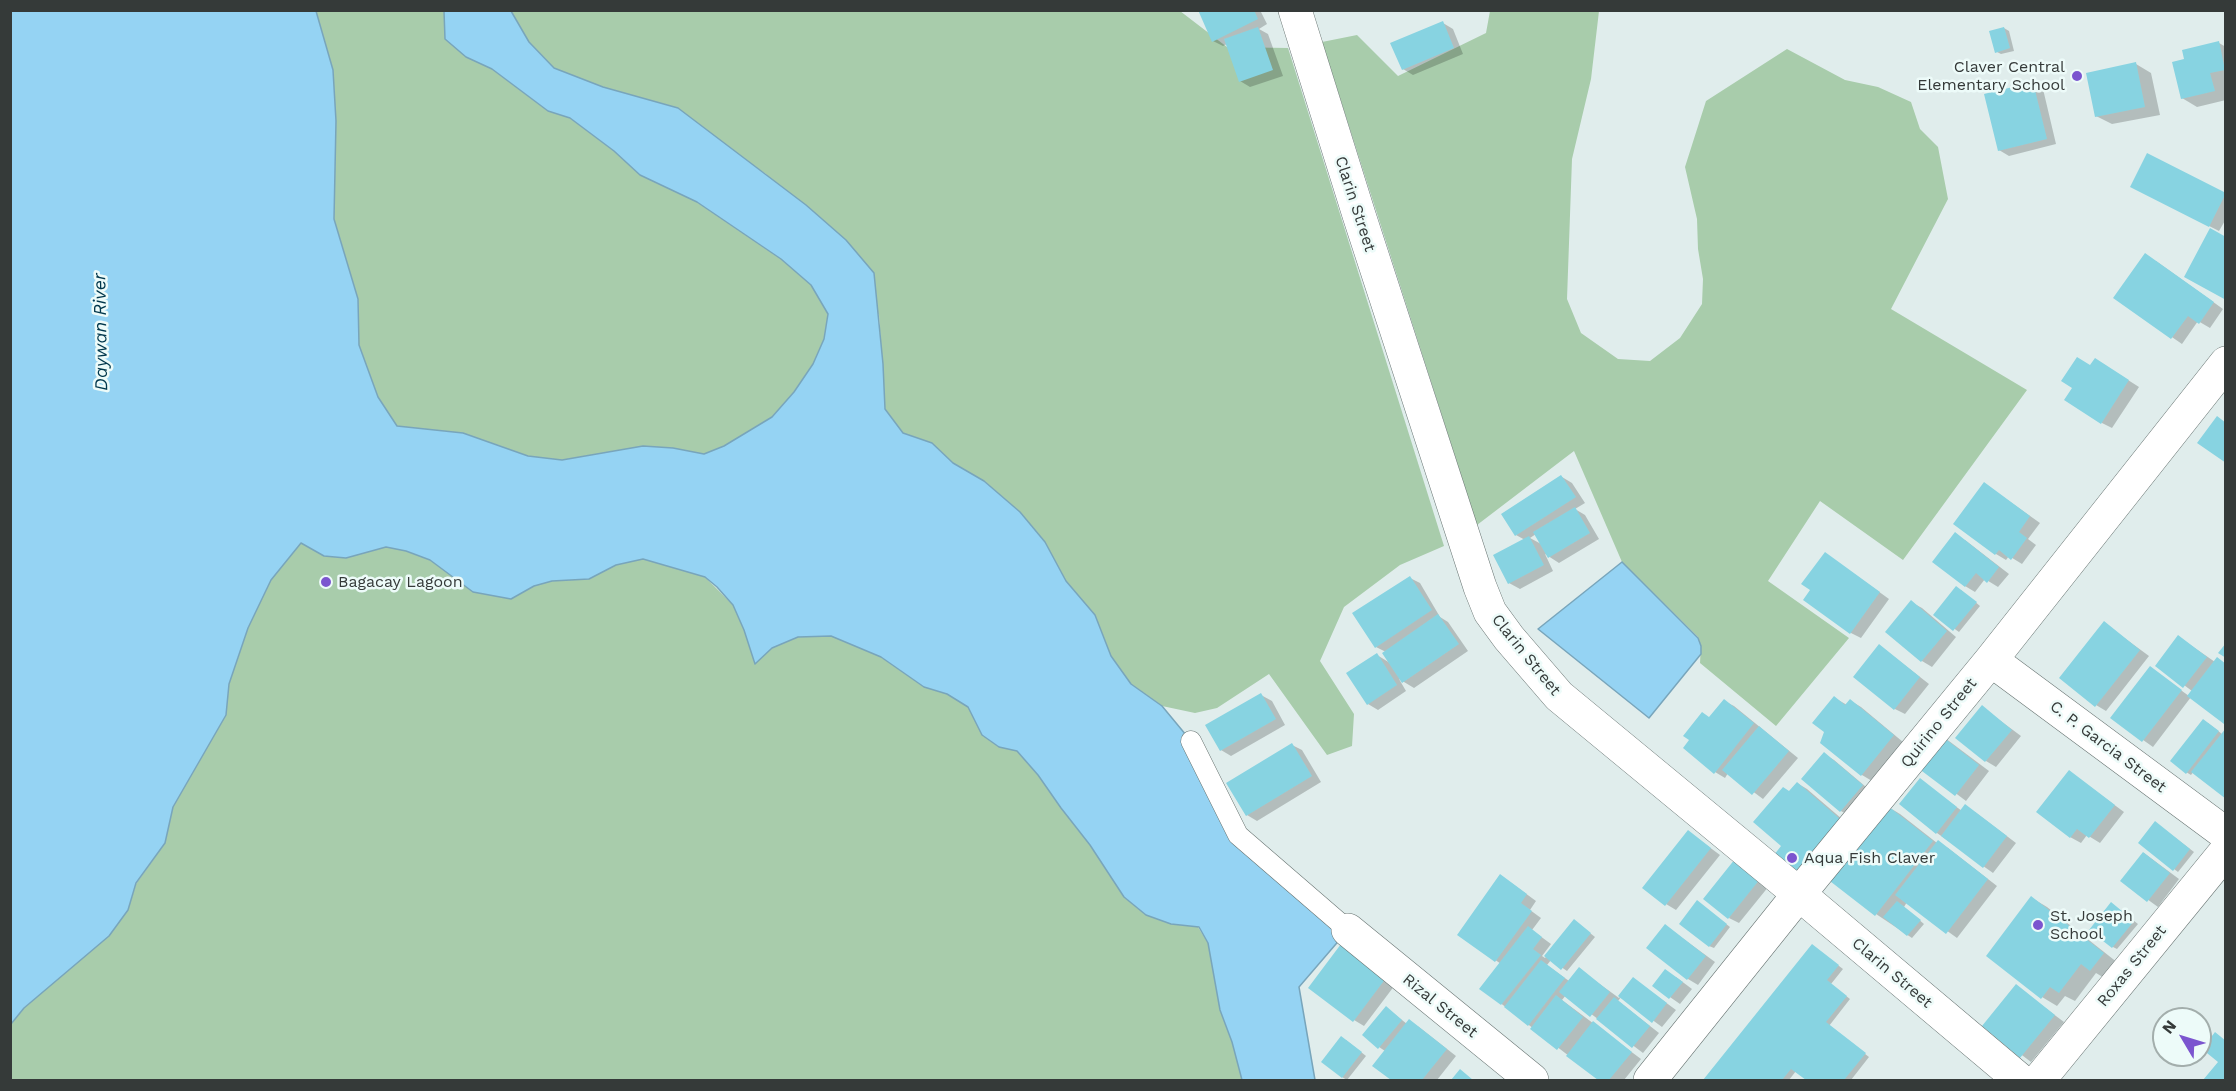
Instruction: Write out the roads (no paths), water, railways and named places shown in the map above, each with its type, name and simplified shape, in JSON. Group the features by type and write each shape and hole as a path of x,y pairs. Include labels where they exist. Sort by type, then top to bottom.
{"street":[{"name":"Clarin Street","path":"1295,10 1359,215 1490,612 1509,639 1559,696 2020,1080"},
{"name":"Quirino Street","path":"1650,1080 1991,660 2226,363"},
{"name":"C. P. Garcia Street","path":"1991,660 2226,834"},
{"name":"Roxas Street","path":"2039,1080 2226,851"},
{"name":"Rizal Street","path":"1348,930 1532,1080"}],"lane":[{"path":"1191,741 1238,835 1348,930"}],"water":[{"name":"Daywan River","path":"11,11 316,11 333,70 336,121 334,219 358,299 359,345 378,397 397,426 463,433 528,456 562,460 643,446 673,448 704,454 724,446 772,417 794,392 813,364 824,339 828,314 811,285 781,259 697,202 640,175 614,151 570,118 548,111 492,69 466,57 445,39 444,11 511,11 529,42 554,68 603,87 678,108 806,205 846,240 874,273 885,409 903,433 932,443 953,463 984,481 1020,512 1045,542 1066,581 1095,615 1111,656 1131,684 1162,706 1191,741 1238,835 1348,930 1299,987 1315,1080 1242,1080 1232,1042 1220,1010 1208,943 1199,927 1171,924 1146,915 1124,897 1090,845 1038,775 1017,751 999,747 982,735 968,707 947,694 924,687 881,657 831,636 798,637 772,648 755,664 733,605 717,587 705,577 643,559 616,565 589,579 552,581 534,586 511,599 473,592 430,560 406,551 386,547 346,558 324,556 301,543 271,580 248,628 229,684 226,715 173,807 165,843 136,883 128,910 109,936 24,1008 11,1024"},
{"path":"1622,562 1698,638 1701,646 1701,654 1649,718 1538,629"}],"place":[{"name":"Claver Central Elementary School","path":"2077,76"},
{"name":"Bagacay Lagoon","path":"326,582"},
{"name":"Aqua Fish Claver","path":"1792,858"},
{"name":"St. Joseph School","path":"2038,925"}]}
